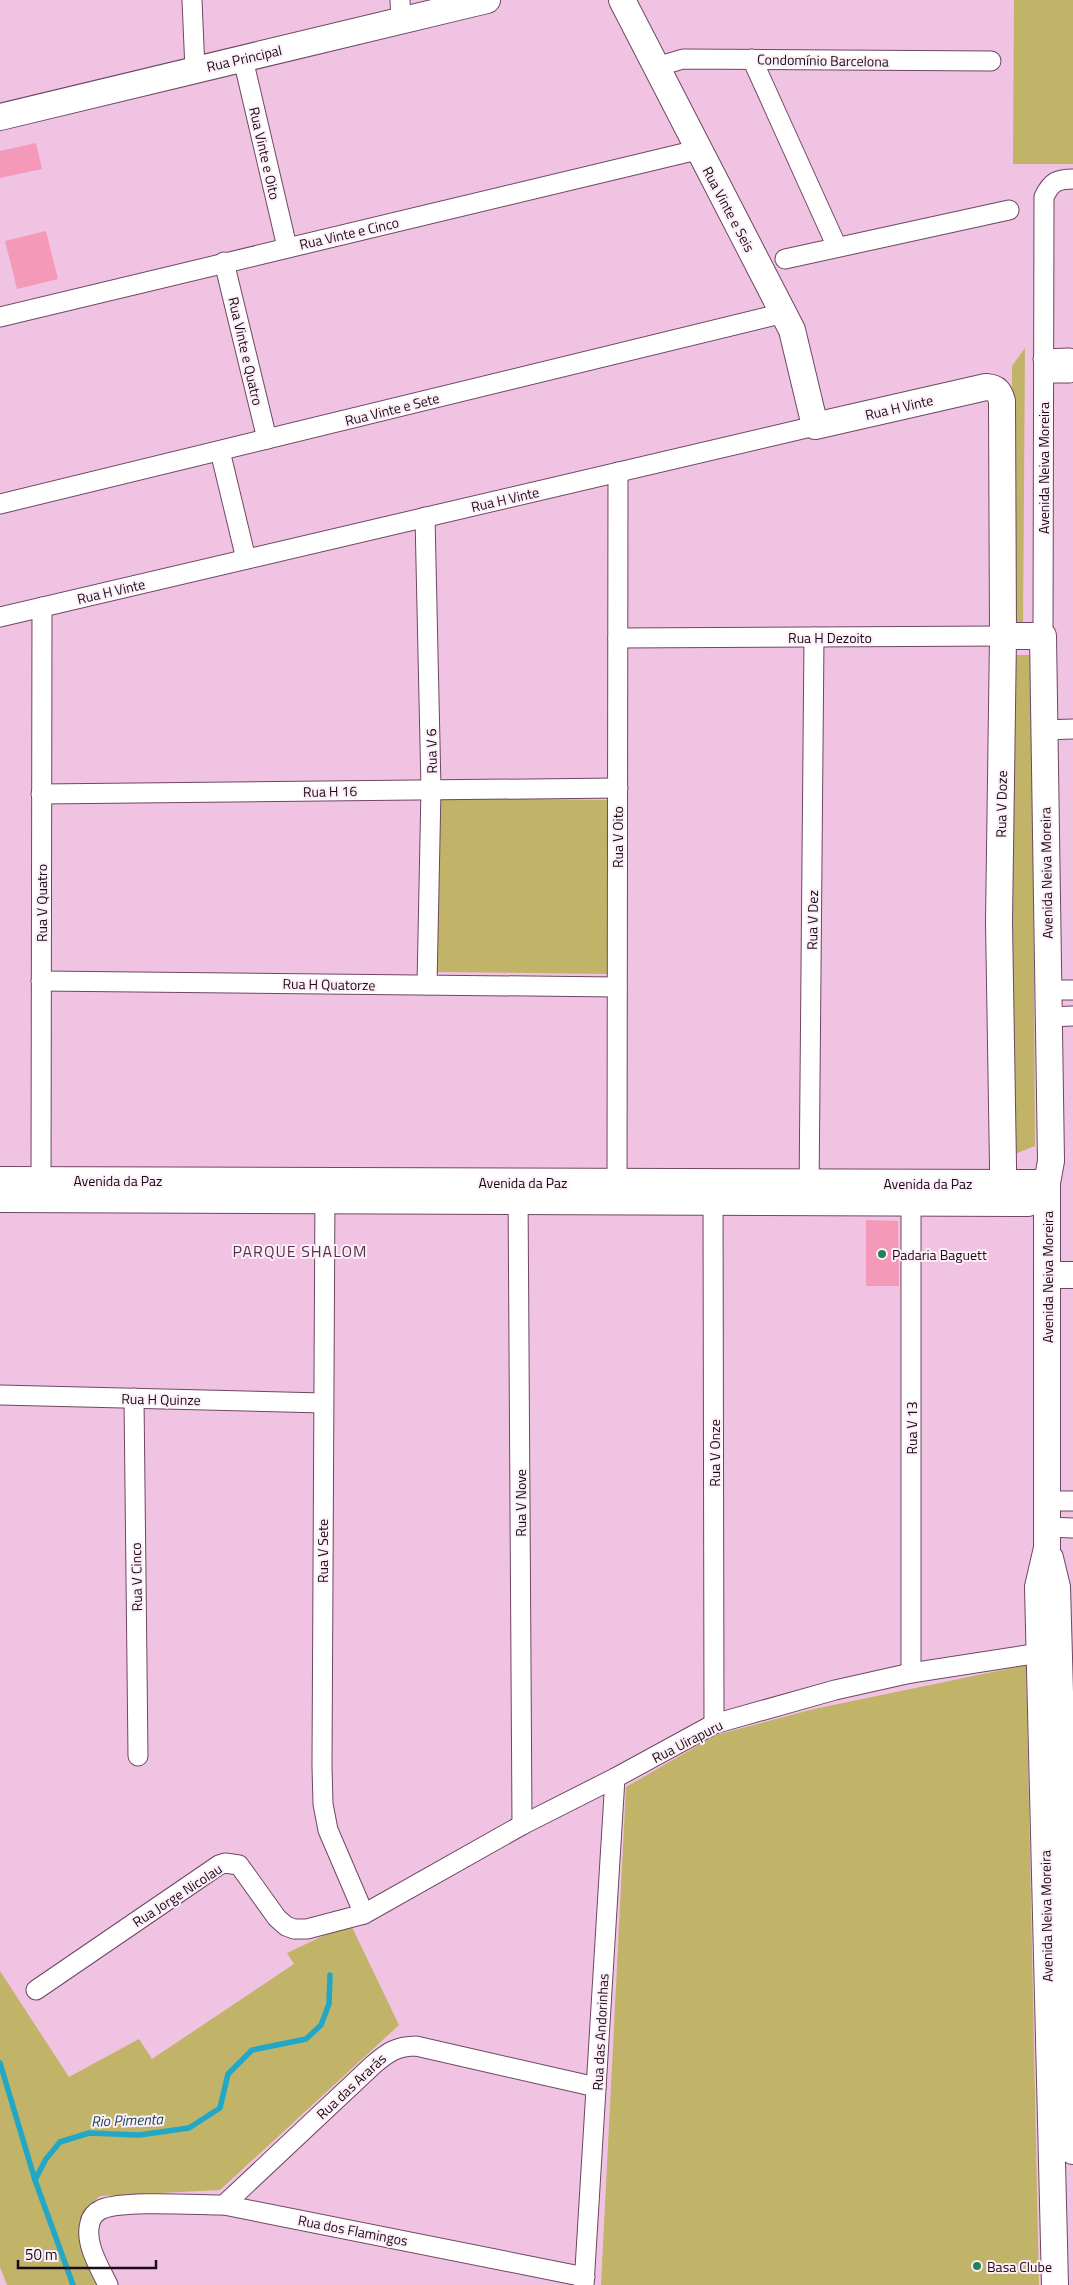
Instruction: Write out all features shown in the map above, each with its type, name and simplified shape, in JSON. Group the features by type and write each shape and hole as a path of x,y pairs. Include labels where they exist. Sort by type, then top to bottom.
{"street":[{"path":"192,0 195,70"},
{"name":"Rua Principal","path":"0,117 243,59 400,10 487,0"},
{"name":"Rua Vinte e Seis","path":"622,0 792,330 815,426"},
{"name":"Rua Vinte e Oito","path":"243,59 287,247"},
{"name":"Condomínio Barcelona","path":"656,67 683,59 991,61"},
{"path":"752,59 837,247"},
{"name":"Rua Vinte e Cinco","path":"0,317 698,150"},
{"name":"Avenida Neiva Moreira","path":"1060,1773 1040,1653 1038,1587 1047,1537 1046,1193 1051,1161 1061,1017 1043,730 1044,197 1049,185 1063,179 1073,179"},
{"path":"786,259 1009,210"},
{"name":"Rua Vinte e Quatro","path":"224,262 267,439"},
{"name":"Rua Vinte e Sete","path":"0,504 784,313"},
{"path":"1043,366 1069,366"},
{"name":"Rua H Vinte","path":"0,617 986,387 999,391 1002,401"},
{"name":"Rua V Doze","path":"1002,401 1003,636 999,922 1008,1193"},
{"path":"220,451 246,560"},
{"name":"Rua V Oito","path":"617,1192 618,472"},
{"name":"Rua V 6","path":"425,517 431,790 427,985"},
{"name":"Rua V Quatro","path":"41,1190 42,607"},
{"name":"Rua H Dezoito","path":"618,638 1042,636"},
{"name":"Rua V Dez","path":"809,1192 814,637"},
{"path":"1043,730 1073,729"},
{"name":"Rua H 16","path":"42,794 618,788"},
{"name":"Rua H Quatorze","path":"41,982 617,987"},
{"name":"Avenida da Paz","path":"0,1180 41,1190"},
{"name":"Avenida da Paz","path":"0,1199 41,1190 1046,1193"},
{"name":"Rua V Sete","path":"325,1191 323,1804 328,1830 364,1914"},
{"name":"Rua V Nove","path":"518,1191 522,1825"},
{"name":"Rua V Onze","path":"714,1192 714,1724"},
{"name":"Rua V 13","path":"911,1193 911,1673"},
{"path":"1047,1275 1073,1275"},
{"name":"Rua H Quinze","path":"0,1395 323,1403"},
{"name":"Rua V Cinco","path":"134,1398 138,1756"},
{"path":"1047,1502 1073,1501"},
{"path":"1047,1537 1073,1528"},
{"name":"Avenida Neiva Moreira","path":"1047,1537 1057,1587 1063,1966 1055,2285"},
{"name":"Rua Uirapuru","path":"364,1914 522,1825 615,1778 714,1724 835,1690 911,1673 1040,1653"},
{"name":"Rua das Andorinhas","path":"585,2281 615,1778"},
{"name":"Rua Jorge Nicolau","path":"36,1990 219,1865 225,1863 239,1865 277,1918 286,1926 294,1929 307,1929 364,1914"},
{"name":"Avenida Neiva Moreira","path":"1063,1996 1073,2151"},
{"name":"Rua das Ararás","path":"224,2205 372,2065 390,2050 401,2046 416,2046 596,2087"},
{"name":"Rua dos Flamingos","path":"108,2285 93,2251 89,2227 92,2217 96,2213 118,2206 224,2205 585,2281"}],"shaded area":[{"path":"1014,0 1073,0 1073,164 1013,164"},
{"path":"1025,348 1023,627 1011,627 1012,366"},
{"path":"1012,655 1032,655 1035,1146 1010,1156"},
{"path":"438,798 609,800 607,974 436,972"},
{"path":"1026,1665 1039,2285 601,2285 626,1787 716,1735 814,1709"},
{"path":"350,1923 399,2025 220,2190 100,2196 88,2205 81,2219 79,2228 80,2238 85,2258 97,2285 7,2285 0,2267 0,1971 69,2077 139,2039 152,2059 294,1964 287,1953"}],"building":[{"path":"36,143 42,169 0,178 0,151"},
{"path":"46,231 58,279 17,289 5,241"},
{"name":"Padaria Baguett","path":"866,1220 898,1221 899,1286 866,1286"}],"waterway":[{"name":"Rio Pimenta","path":"35,2180 46,2159 60,2142 89,2133 139,2135 189,2128 220,2108 228,2074 252,2050 306,2039 321,2025 329,2004 330,1975"},
{"name":"Rio Pimenta","path":"0,2063 35,2180 73,2285"}],"place":[{"name":"Padaria Baguett","path":"882,1254"},
{"name":"Basa Clube","path":"977,2266"}],"district":[{"name":"PARQUE SHALOM","path":"300,1251"}]}
